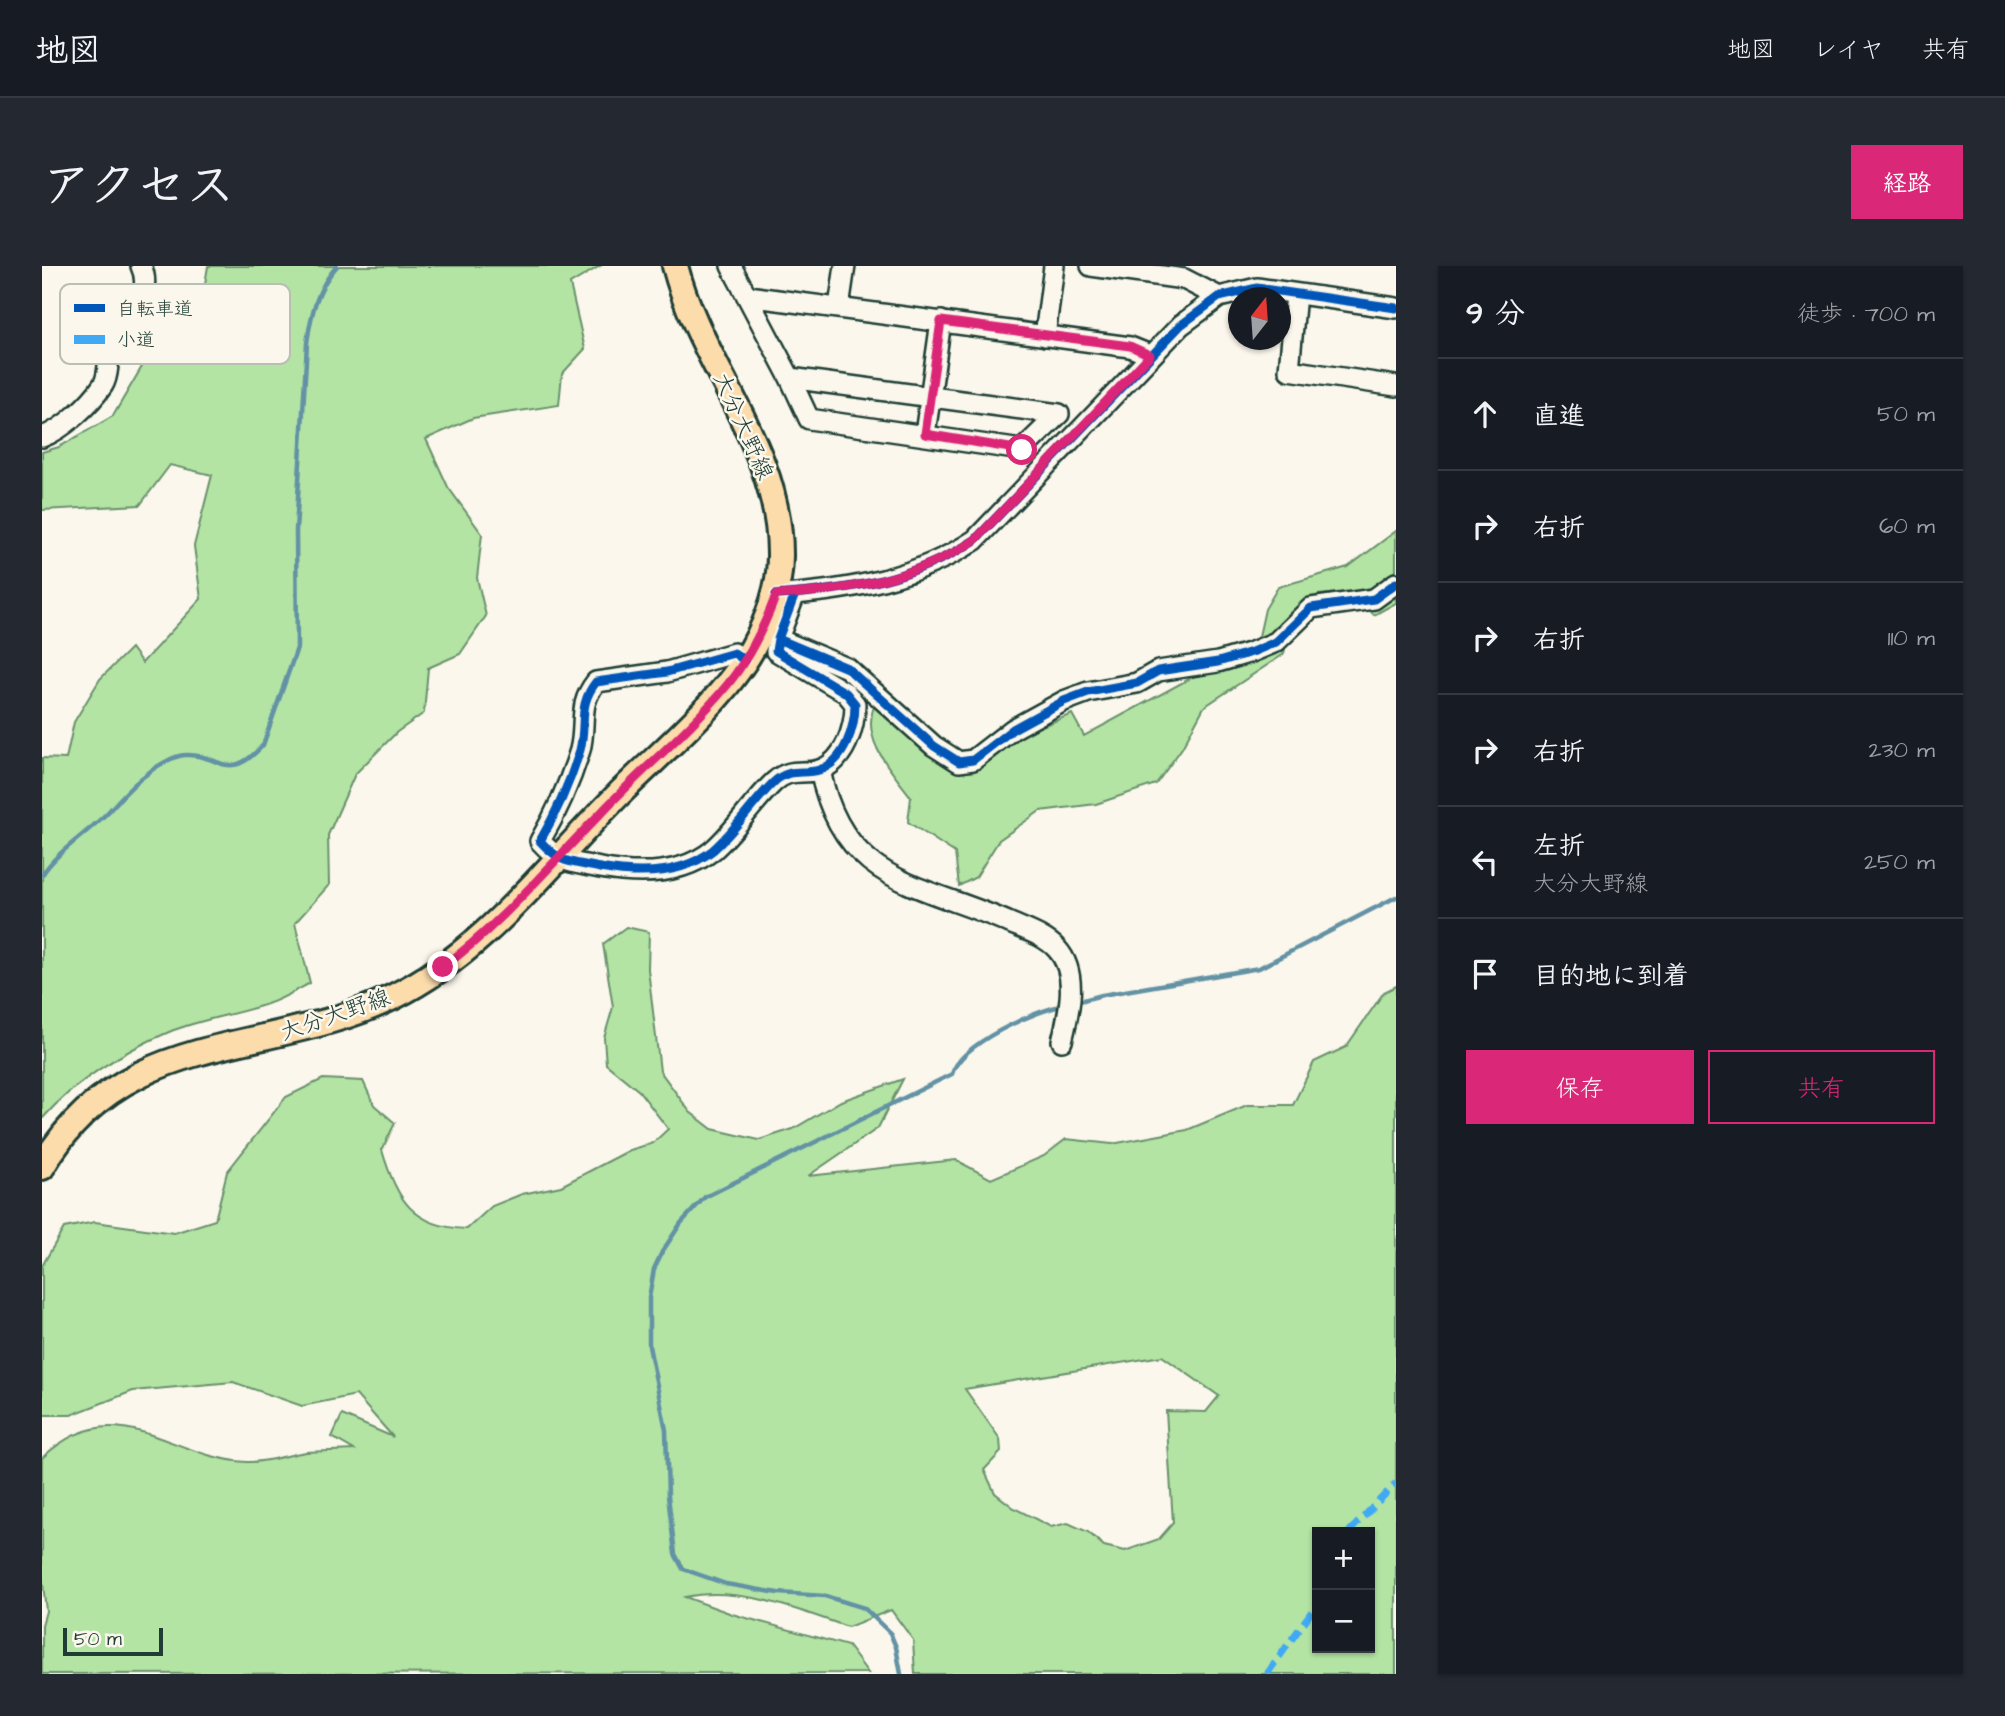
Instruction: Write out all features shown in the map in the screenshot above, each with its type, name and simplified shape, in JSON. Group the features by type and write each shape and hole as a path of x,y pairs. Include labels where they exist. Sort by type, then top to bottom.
{"main road":[{"name":"大分大野線","path":"42,1167 55,1144 81,1114 159,1064 217,1045 284,1034 328,1022 395,996 475,943 728,684 785,594 768,477 756,444 692,314 675,266"}],"street":[{"path":"141,266 145,274 144,284"},
{"path":"731,266 809,419 1022,450 1059,414 790,378"},
{"path":"839,307 845,266"},
{"path":"1045,336 1054,266"},
{"path":"1091,266 1184,279 1219,297"},
{"path":"744,660 734,653 667,672 596,682 586,695 580,748 562,800 540,841 557,859 649,874 680,867 711,852 776,780 796,770 820,770 838,754 853,733 855,704 846,693 776,651 785,594 908,575 975,540 1150,355 1199,309 1219,297 1257,288 1396,308"},
{"path":"1296,294 1289,370 1396,386"},
{"path":"748,296 1130,346 1150,355"},
{"path":"925,434 941,321"},
{"path":"42,437 50,434 76,412 105,383 108,364"},
{"path":"778,639 846,668 934,746 959,762 973,760 1013,729 1064,701 1088,692 1137,683 1158,671 1218,662 1252,652 1276,642 1311,608 1374,599 1396,583"},
{"path":"820,770 835,820 848,841 865,857 900,881 944,900 997,917 1042,937 1058,950 1066,964 1071,989 1062,1041"}],"green space":[{"path":"208,266 600,266 570,284 585,349 562,374 559,405 473,418 426,439 448,487 482,534 477,578 486,616 460,654 428,668 424,713 397,732 355,774 328,835 329,885 295,923 310,983 273,1002 181,1028 134,1048 69,1092 42,1119 42,758 66,759 74,722 100,679 131,648 142,663 201,599 194,546 212,475 170,465 140,505 42,510 42,452 59,447 113,416 144,364 290,364 290,284 205,284"},
{"path":"1396,531 1396,603 1374,615 1352,592 1318,595 1291,616 1284,654 1204,707 1182,748 1156,784 1096,804 1040,811 999,840 976,877 959,886 955,853 908,822 911,797 880,755 875,743 871,719 874,706 914,736 932,757 946,765 1072,714 1084,736 1200,673 1230,670 1254,659 1265,609 1278,587 1348,567"},
{"path":"626,927 649,932 648,969 660,1071 690,1112 712,1129 759,1140 793,1129 841,1101 903,1079 878,1128 808,1176 956,1160 991,1179 1044,1156 1066,1139 1112,1144 1187,1130 1247,1105 1293,1105 1314,1062 1346,1047 1384,992 1396,986 1396,1674 915,1674 913,1640 891,1610 848,1627 768,1601 726,1594 705,1594 685,1597 732,1614 848,1646 868,1673 42,1674 42,1625 46,1611 42,1574 42,1458 69,1438 94,1429 119,1427 143,1432 219,1458 254,1462 306,1452 354,1450 332,1437 342,1415 393,1437 356,1395 302,1406 233,1382 133,1391 71,1415 42,1415 42,1266 64,1228 95,1222 174,1233 215,1220 227,1172 286,1097 323,1079 363,1081 374,1105 395,1123 382,1150 401,1196 420,1216 433,1223 467,1229 492,1206 522,1194 561,1186 630,1150 653,1143 668,1129 639,1091 606,1064 604,1038 613,1007 603,944","holes":["1162,1356 1219,1396 1206,1412 1166,1411 1173,1523 1159,1539 1125,1551 1104,1546 1088,1532 1068,1523 1051,1527 1014,1508 995,1493 984,1470 1001,1452 1000,1439 965,1389"]}],"waterway":[{"path":"42,875 56,858 100,820 131,787 160,765 185,755 232,765 251,757 263,745 297,648 296,531 307,343 316,302 324,283 337,266"},
{"path":"1076,1002 1102,995 1259,968 1396,897"},
{"path":"901,1674 896,1647 890,1633 864,1608 825,1596 778,1593 726,1584 683,1569 675,1554 668,1496 666,1430 649,1346 649,1298 654,1269 681,1223 705,1197 952,1074 958,1062 984,1040 1018,1021 1064,1005"}],"marked path":[{"path":"1354,1527 1396,1483"},
{"path":"1267,1674 1312,1611"}],"cycle path":[{"path":"776,595 829,590 880,581 929,565 975,540 1181,325 1219,297 1257,288 1396,308"},
{"path":"795,594 778,639 847,668 934,746 959,762 973,760 1013,729 1064,701 1088,692 1137,683 1158,671 1218,662 1252,652 1276,642 1311,608 1374,599 1396,583"},
{"path":"744,660 734,653 667,672 596,682 586,699 582,740 576,762 540,841 554,854 574,863 629,872 673,869 701,859 713,850 780,777 819,770 836,760 847,743 855,704 846,693 776,651 778,639"}],"route":[{"path":"443,967 475,943 529,891 600,813 728,684 751,651 776,595 908,575 952,555 975,540 1150,355 1130,346 941,321 925,434 1022,450"}]}
